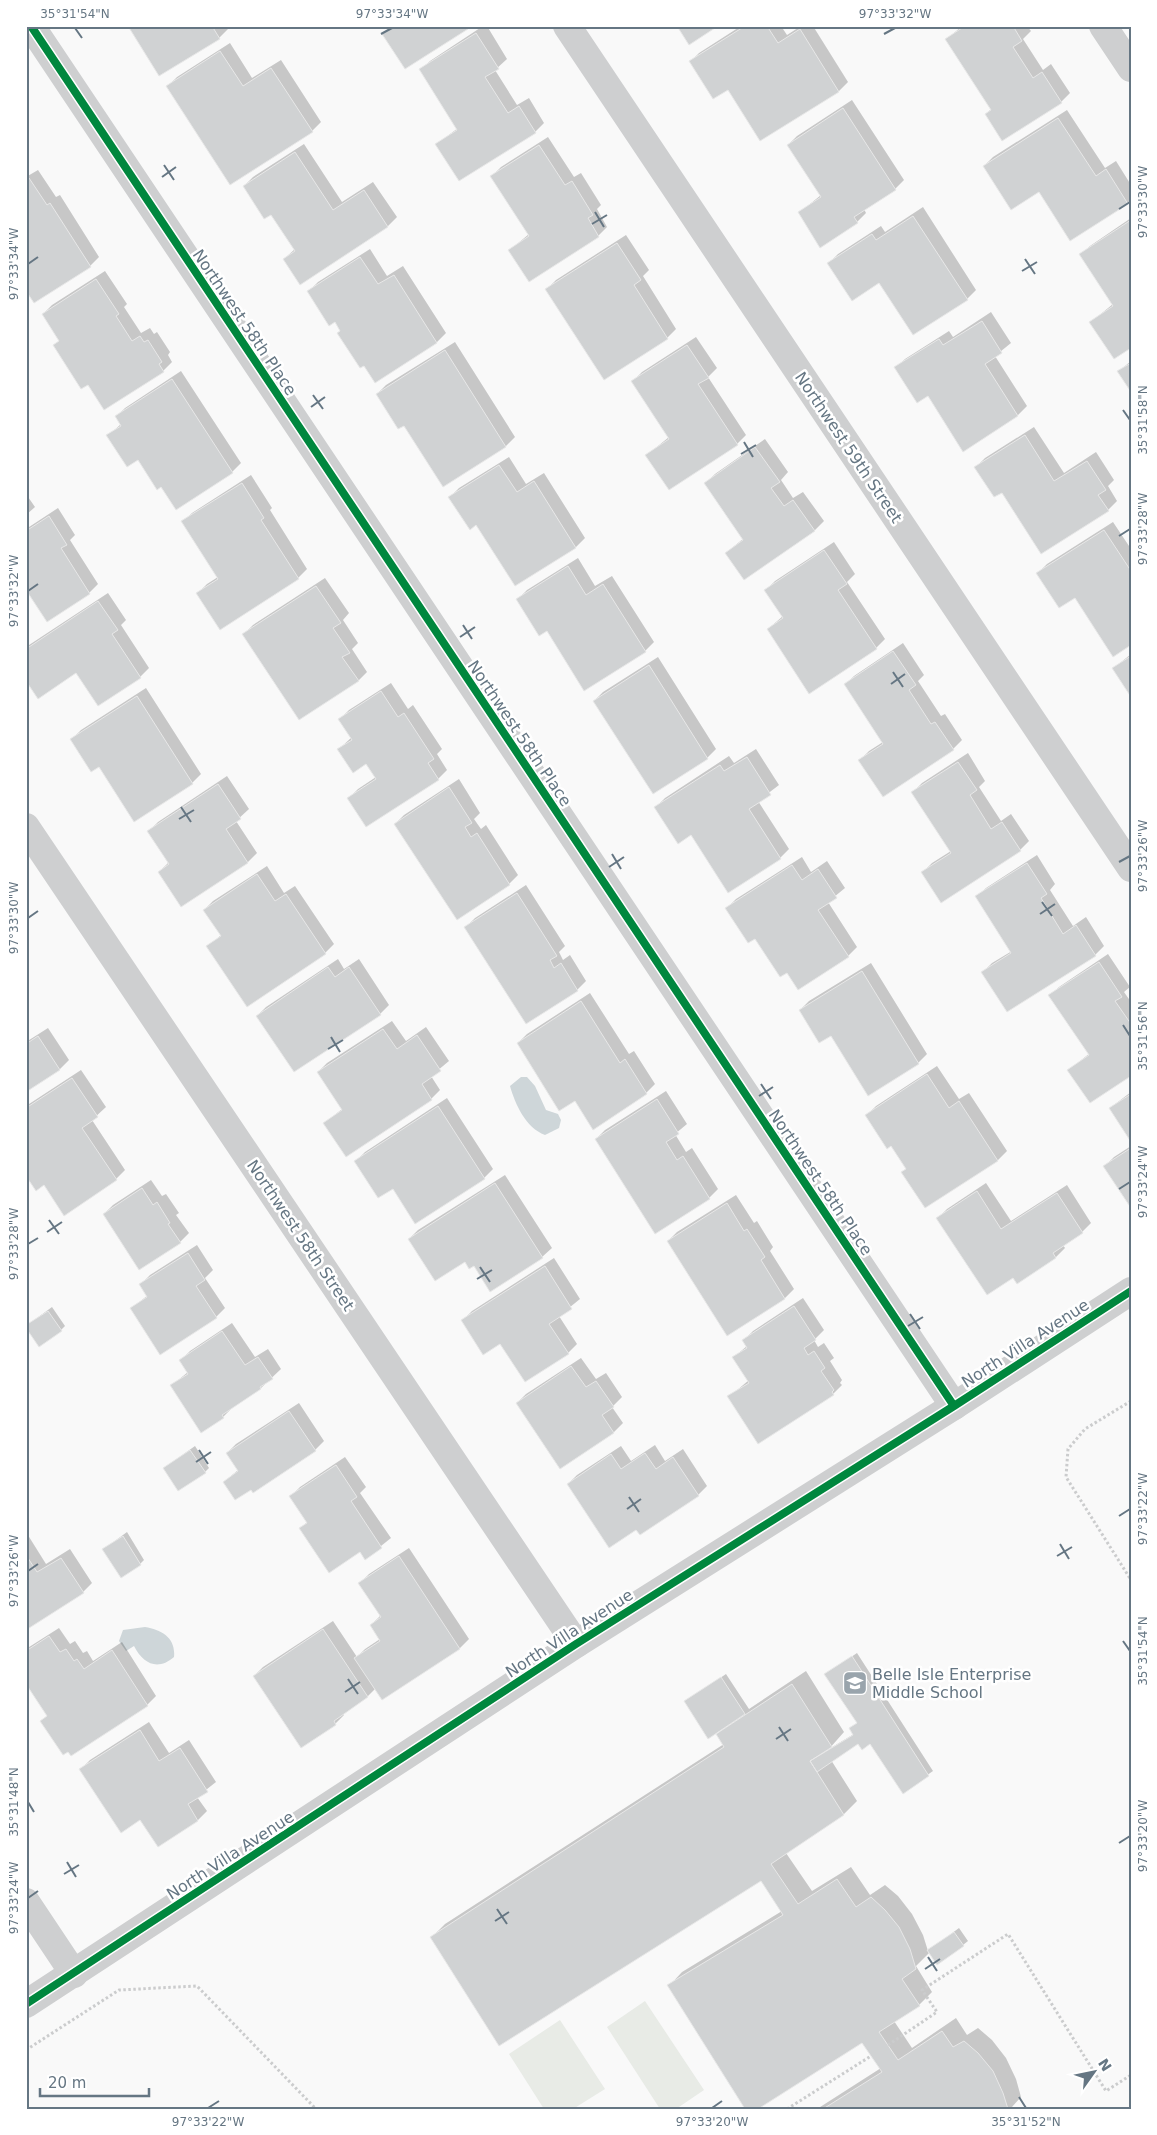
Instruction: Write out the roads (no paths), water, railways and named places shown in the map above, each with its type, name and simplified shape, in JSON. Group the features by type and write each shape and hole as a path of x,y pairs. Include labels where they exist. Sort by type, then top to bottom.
{"street":[{"name":"Northwest 58th Place","path":"31,26 954,1406"},
{"name":"Northwest 59th Street","path":"567,26 1131,868"},
{"path":"1103,26 1131,68"},
{"name":"Northwest 58th Street","path":"26,827 576,1644"},
{"name":"North Villa Avenue","path":"26,2004 576,1644 954,1406 1131,1291"},
{"path":"26,1902 74,1974"}],"place":[{"name":"Belle Isle Enterprise Middle School","path":"855,1683"}]}
